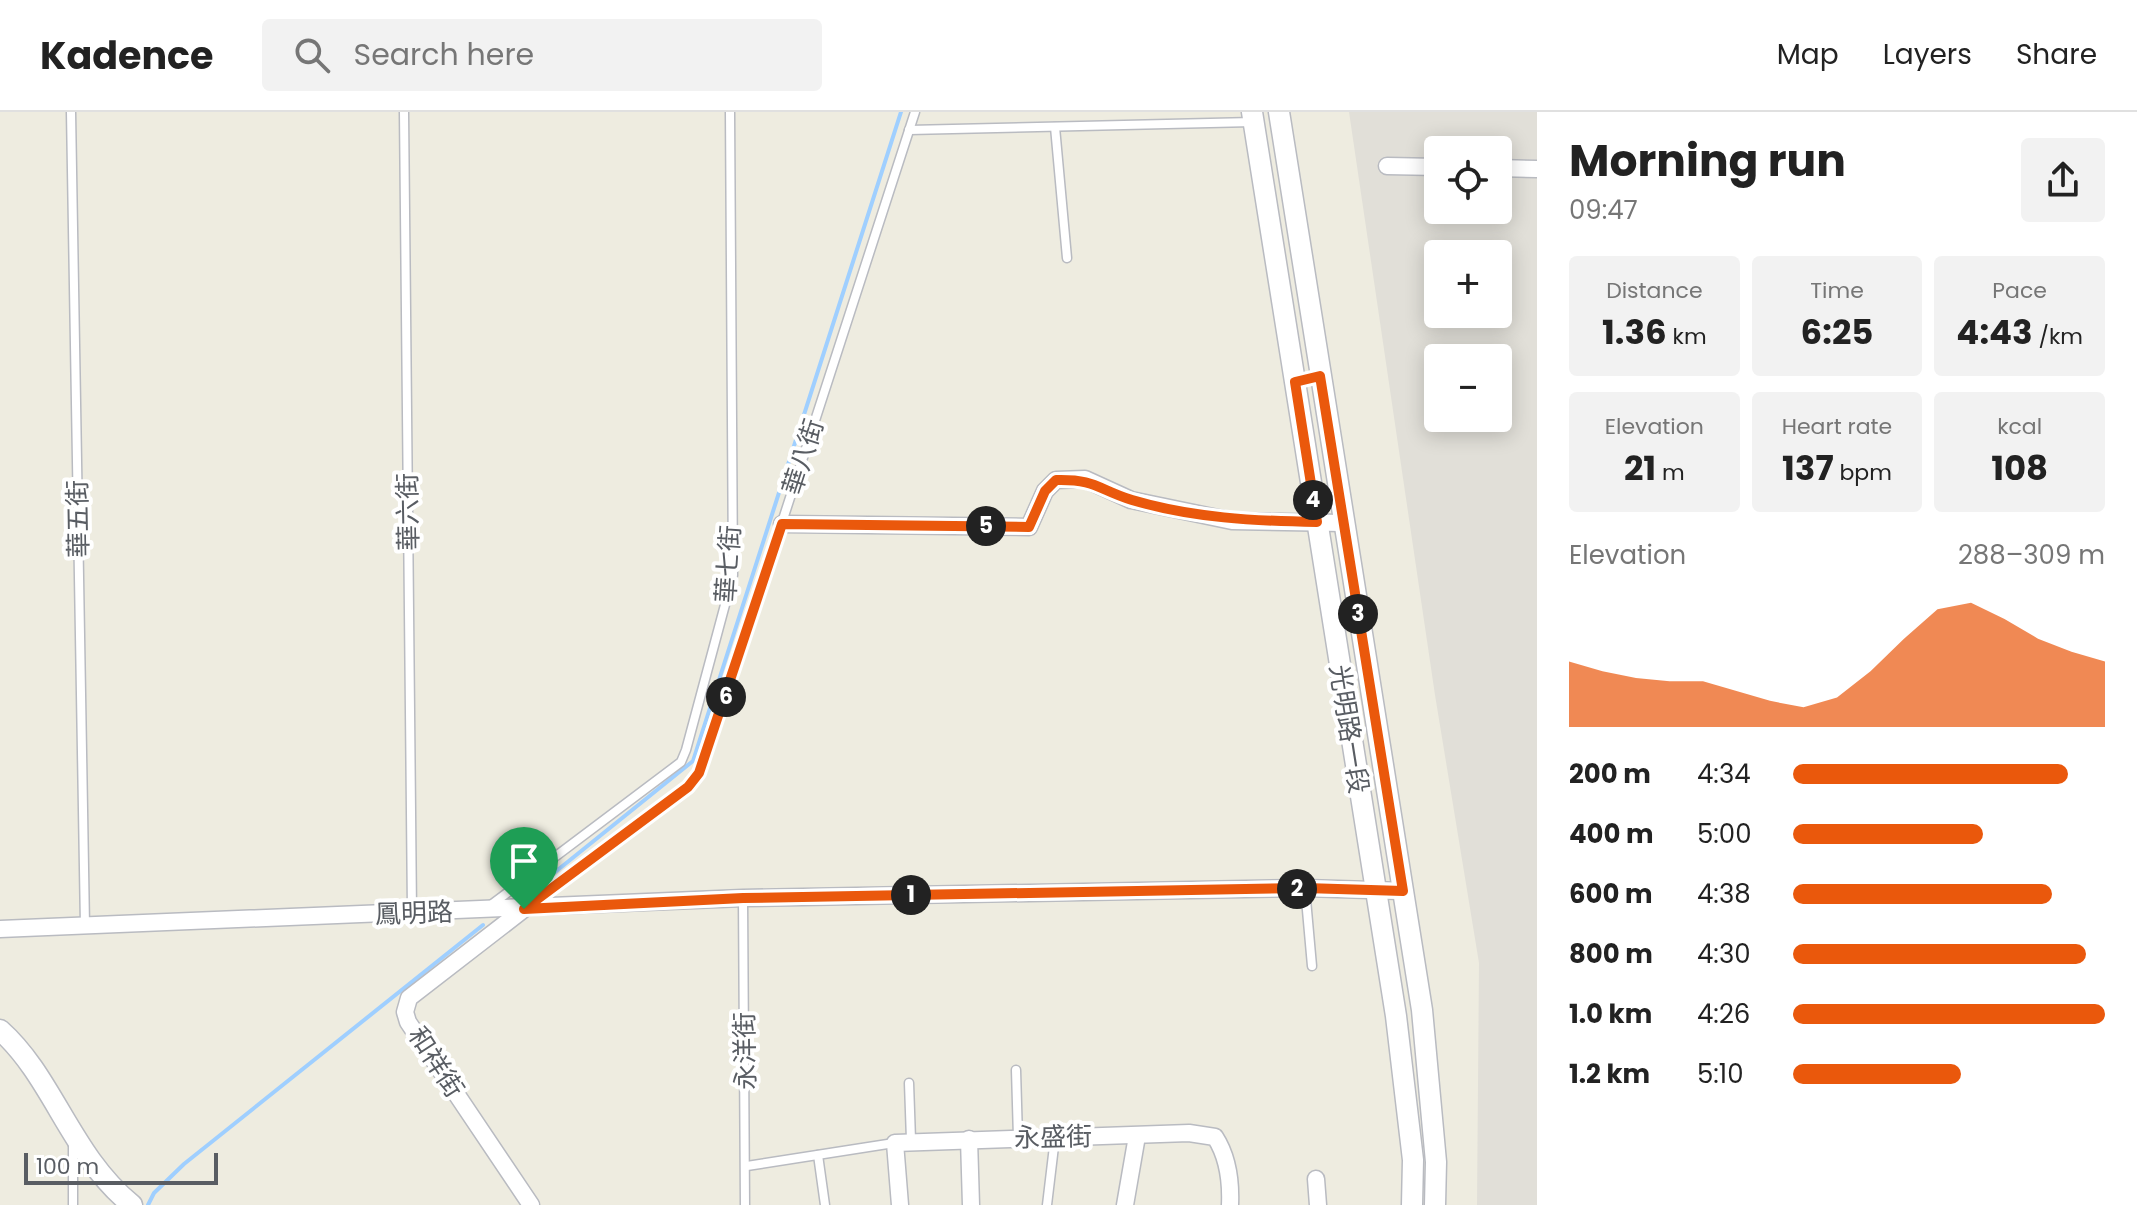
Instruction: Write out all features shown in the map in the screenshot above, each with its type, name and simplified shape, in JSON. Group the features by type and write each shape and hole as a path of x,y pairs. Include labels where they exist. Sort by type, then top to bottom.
{"street":[{"name":"光明路一段","path":"1279,112 1422,1010 1436,1162 1435,1205"},
{"name":"光明路一段","path":"1253,117 1396,1016 1413,1160 1412,1205"},
{"path":"1387,166 1424,167"},
{"path":"1512,168 1537,169"},
{"path":"1295,382 1320,376"},
{"path":"782,524 1029,527 1045,491 1056,480 1085,479 1131,500 1232,521 1343,523"},
{"name":"鳳明路","path":"0,929 743,898 1305,888 1375,893 1403,891"},
{"name":"和祥街","path":"524,909 409,998 405,1012 408,1022 531,1205"},
{"path":"0,1030 34,1074 73,1137 103,1177 131,1204"},
{"name":"永盛街","path":"903,1142 1203,1133 1215,1137 1228,1168 1230,1205"},
{"path":"1125,1205 1137,1136"},
{"path":"969,1139 971,1205"},
{"path":"900,1205 903,1142"},
{"path":"1316,1179 1318,1205"}],"lane":[{"name":"華五街","path":"71,112 85,926"},
{"name":"華六街","path":"404,112 412,913"},
{"name":"華七街","path":"484,910 681,762 686,750 733,575 730,112"},
{"name":"華八街","path":"524,909 688,787 699,773 915,112"},
{"path":"909,130 1055,127 1253,117"},
{"path":"1055,127 1067,258"},
{"path":"1305,888 1312,966"},
{"name":"永洋街","path":"743,898 745,1205"},
{"path":"1016,1070 1018,1138"},
{"path":"747,1166 903,1142 909,1083"},
{"path":"73,1137 73,1205"},
{"path":"1047,1205 1055,1137"},
{"path":"818,1155 825,1205"}],"shaded area":[{"path":"1349,112 1537,112 1537,1205 1477,1205 1479,963 1435,695"}],"waterway":[{"path":"539,885 693,761 901,112"},
{"path":"148,1205 154,1193 184,1164 483,925"}],"route":[{"path":"1320,376 1403,891 1375,893 1305,888 743,898 524,909 688,787 699,773 782,524 1029,527 1045,491 1056,480 1085,479 1131,500 1232,521 1317,522 1295,382 1320,376"}]}
